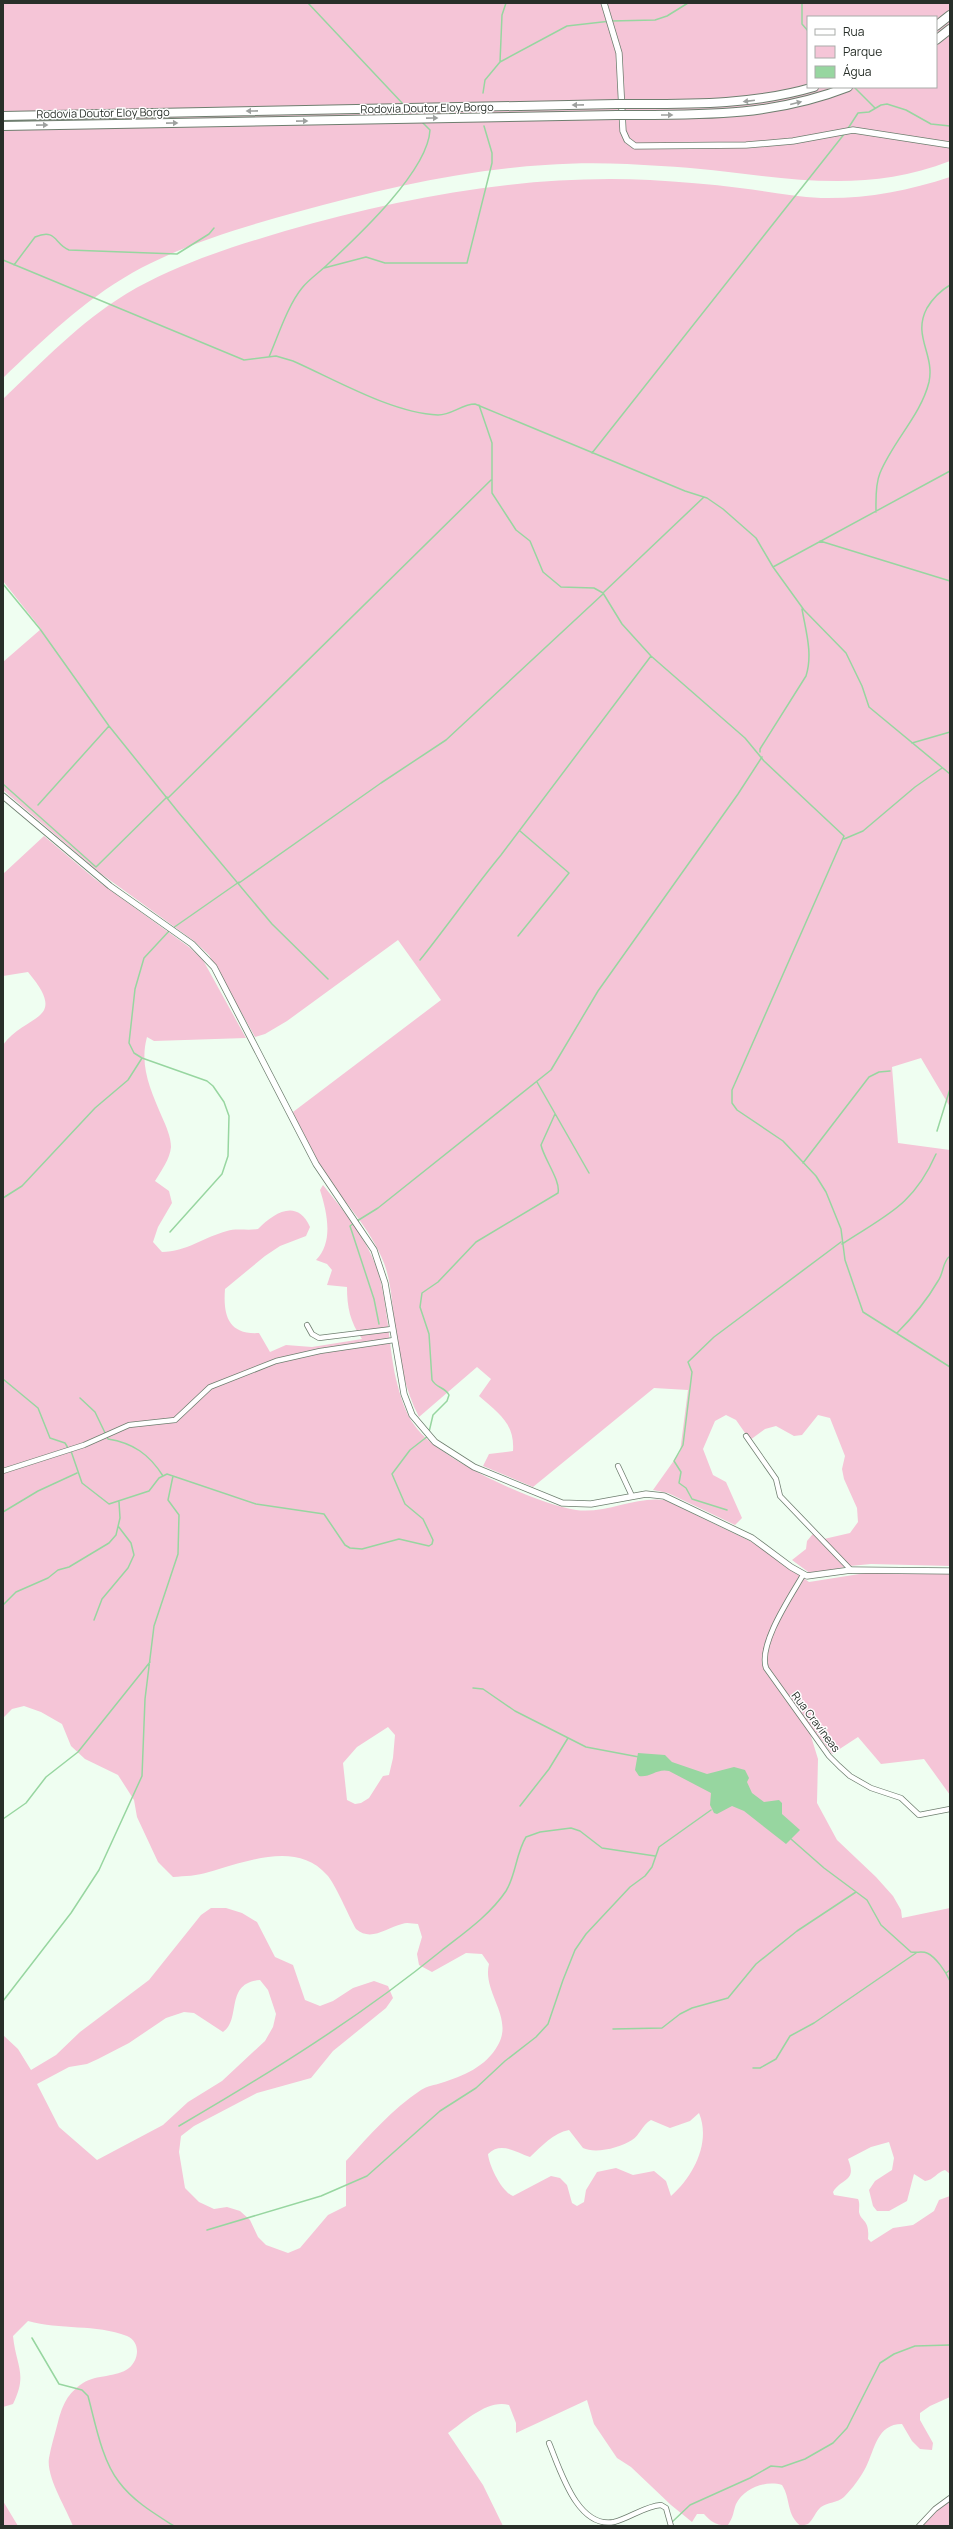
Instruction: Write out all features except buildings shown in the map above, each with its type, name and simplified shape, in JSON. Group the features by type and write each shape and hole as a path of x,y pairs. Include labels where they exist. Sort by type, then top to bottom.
{"highway":[{"path":"937,25 950,15"},
{"path":"937,39 950,29"},
{"name":"Rodovia Doutor Eloy Borgo","path":"3,116 740,102 783,95 810,88"},
{"name":"Rodovia Doutor Eloy Borgo","path":"3,126 617,115 707,115 758,111 802,102 845,88"}],"street":[{"path":"604,3 619,53 623,131 627,140 635,146 752,145 853,130 950,145"},
{"path":"3,796 110,886 198,949 214,967 319,1169 374,1250 382,1270 403,1388 412,1415 435,1442 454,1455 501,1480 562,1503 591,1504 632,1496 653,1494 676,1502 752,1538 803,1574 818,1576 851,1570 950,1571"},
{"path":"307,1325 312,1334 319,1338 392,1329"},
{"path":"3,1471 80,1446 129,1424 174,1420 210,1387 276,1361 320,1351 394,1340"},
{"path":"746,1436 776,1479 780,1496 851,1570"},
{"path":"618,1466 632,1496"},
{"name":"Rua Cravíneas","path":"803,1574 778,1620 765,1652 766,1668 829,1756 850,1776 871,1788 895,1795 919,1814 950,1809"},
{"path":"549,2443 577,2504 586,2516 593,2520 608,2523 661,2505 666,2508 671,2526"},
{"path":"919,2526 935,2509 950,2498"}],"green space":[{"path":"3,3 950,3 950,161 913,173 877,179 842,181 806,180 699,169 603,163 559,164 482,171 451,176 358,196 297,212 192,245 172,253 132,273 114,284 48,335 3,378"},
{"path":"950,177 950,1107 921,1058 892,1067 898,1143 950,1150 950,1566 871,1564 850,1566 811,1574 792,1560 806,1549 807,1541 816,1530 824,1539 850,1533 858,1522 857,1508 844,1479 842,1469 845,1456 830,1418 818,1415 802,1435 794,1436 776,1426 765,1429 750,1440 736,1420 726,1415 715,1421 703,1449 713,1475 726,1482 742,1518 735,1525 668,1493 653,1490 680,1452 688,1390 654,1388 533,1487 483,1466 489,1454 513,1451 513,1441 504,1419 479,1396 491,1379 477,1367 419,1417 406,1385 398,1352 390,1287 384,1263 364,1226 321,1170 293,1112 441,1000 398,940 287,1021 265,1034 255,1037 209,955 194,941 100,873 3,790 3,662 41,629 3,581 3,399 77,330 109,305 145,283 184,265 244,244 285,231 375,208 466,190 557,181 604,179 684,182 801,196 837,198 886,193"},
{"path":"44,836 95,879 189,947 203,960 246,1038 154,1041 147,1037 144,1058 150,1088 167,1128 171,1143 167,1160 155,1181 169,1191 172,1203 158,1227 153,1242 162,1252 179,1250 231,1230 258,1229 271,1218 285,1211 299,1213 305,1218 310,1227 306,1236 280,1246 265,1256 225,1289 225,1307 230,1322 234,1327 240,1331 259,1333 270,1352 286,1345 312,1347 362,1339 350,1314 347,1287 327,1285 332,1270 327,1264 316,1260 322,1253 327,1236 327,1217 320,1190 323,1185 360,1234 376,1266 383,1293 396,1379 408,1415 415,1426 427,1439 444,1452 489,1478 514,1489 537,1499 576,1510 598,1510 643,1500 665,1500 754,1543 809,1582 872,1572 950,1574 950,1795 924,1759 881,1764 858,1737 832,1754 813,1729 810,1733 818,1759 817,1803 837,1840 876,1877 893,1896 901,1910 902,1918 950,1908 950,2174 945,2170 925,2181 914,2174 907,2201 889,2211 877,2211 873,2206 869,2190 875,2181 892,2170 894,2158 889,2142 871,2147 848,2159 851,2172 850,2176 833,2192 834,2195 858,2199 859,2212 867,2224 868,2239 871,2242 893,2228 913,2225 934,2211 939,2200 950,2196 950,2397 930,2406 920,2413 920,2420 933,2443 932,2450 920,2449 912,2441 902,2424 887,2428 878,2439 864,2471 850,2490 841,2499 821,2507 808,2524 801,2526 796,2522 791,2512 785,2490 782,2485 776,2484 756,2487 744,2494 736,2504 728,2525 714,2523 704,2514 697,2514 692,2522 671,2505 631,2467 617,2458 594,2424 587,2400 516,2433 516,2423 509,2405 493,2405 477,2412 448,2433 483,2485 503,2526 73,2526 53,2483 49,2466 51,2449 62,2410 69,2395 83,2383 94,2378 118,2373 129,2368 136,2356 137,2351 135,2342 127,2336 115,2332 90,2328 40,2324 28,2321 13,2336 20,2370 20,2385 13,2404 3,2407 3,2035 18,2049 31,2070 56,2055 80,2032 149,1980 201,1915 211,1908 226,1908 242,1913 257,1922 275,1957 293,1965 305,2000 320,2006 333,2001 353,1988 374,1981 388,1986 393,1998 386,2008 333,2051 311,2078 257,2093 194,2126 181,2136 179,2152 185,2188 199,2202 214,2209 227,2207 240,2211 250,2220 258,2237 266,2245 288,2253 300,2248 328,2215 346,2206 346,2161 373,2132 400,2105 421,2090 466,2074 480,2065 493,2053 498,2045 502,2035 502,2024 490,1985 488,1974 489,1964 482,1954 466,1953 432,1972 419,1965 417,1954 422,1937 418,1924 404,1923 379,1933 362,1933 356,1929 334,1885 327,1875 315,1864 301,1858 286,1856 254,1859 191,1876 173,1877 158,1862 137,1817 134,1800 118,1775 85,1759 71,1746 62,1724 41,1712 24,1706 12,1709 3,1718 3,1045 12,1035 40,1015 45,1009 45,1000 40,988 28,972 3,976 3,874","holes":["388,1727 395,1735 393,1758 389,1775 383,1776 369,1798 361,1803 355,1804 347,1800 343,1763 357,1747","260,1980 268,1990 276,2014 273,2027 265,2041 222,2081 188,2102 163,2125 97,2160 59,2127 37,2084 69,2067 87,2064 98,2059 129,2043 166,2018 184,2012 194,2013 223,2032 229,2026 232,2019 237,1994 249,1983","699,2113 703,2135 701,2147 698,2158 687,2179 671,2196 666,2181 654,2171 633,2175 616,2168 597,2172 586,2190 584,2202 577,2206 572,2203 567,2185 560,2178 551,2176 513,2196 509,2194 497,2178 488,2154 493,2150 503,2148 514,2150 530,2157 543,2144 553,2137 569,2130 583,2148 588,2150 608,2149 632,2140 651,2120 670,2128 690,2121"]},
{"path":"950,2496 950,2526 917,2526 933,2507"},
{"path":"3,2501 18,2526 3,2526"}],"water":[{"path":"638,1753 665,1755 672,1762 707,1774 734,1767 745,1770 749,1778 747,1782 752,1793 764,1802 779,1800 782,1803 782,1814 800,1830 786,1844 744,1811 732,1806 717,1814 714,1813 710,1805 711,1793 669,1771 665,1770 647,1776 639,1776 635,1770"}],"waterway":[{"path":"308,3 404,105"},
{"path":"500,62 502,15 506,3"},
{"path":"483,93 485,80 500,62 567,26 611,21 655,20 667,16 688,3"},
{"path":"802,3 802,24 807,30"},
{"path":"855,88 875,108"},
{"path":"847,130 858,113 869,112 881,105 887,104 906,110 931,124 950,126"},
{"path":"269,357 292,303 302,288 373,220 405,183 426,146 430,130 421,121"},
{"path":"324,268 366,257 385,263 467,263 492,163 492,153 484,126"},
{"path":"592,453 845,133"},
{"path":"14,265 35,237 47,234 55,238 60,244 69,250 177,254 209,234 214,228"},
{"path":"3,260 244,360 276,356 293,361 383,402 420,413 443,415 470,404 475,404 685,491 707,498 723,509 756,538 773,567 804,610 846,653 862,686 869,707 950,774"},
{"path":"876,512 877,487 880,473 892,450 920,406 929,382 930,372 923,336 923,318 932,301 940,292 950,285"},
{"path":"479,405 492,443 492,493 516,530 530,541 543,572 561,587 594,588 603,593 622,624 651,656 745,738 764,761 844,836 732,1090 732,1103 737,1110 783,1141 816,1176 826,1192 841,1229 845,1260 863,1312 950,1367"},
{"path":"773,567 950,471"},
{"path":"168,798 491,480"},
{"path":"604,592 704,497"},
{"path":"820,541 950,581"},
{"path":"3,584 40,629 109,726 179,813 272,924 328,979"},
{"path":"239,883 381,783 446,740 603,594"},
{"path":"760,752 760,749 806,676 809,651 802,609"},
{"path":"420,960 651,656"},
{"path":"38,805 109,726"},
{"path":"912,743 950,732"},
{"path":"357,1221 378,1208 551,1070 598,991 738,794 762,757"},
{"path":"844,839 863,831 915,787 942,768"},
{"path":"3,784 96,867 167,797"},
{"path":"518,936 569,873 520,831"},
{"path":"173,928 239,882"},
{"path":"170,930 144,958 135,989 129,1043 134,1053 142,1058 207,1081 213,1086 224,1102 229,1116 228,1156 222,1174 170,1232"},
{"path":"3,1198 22,1186 95,1108 128,1080 142,1058"},
{"path":"803,1163 869,1077 879,1072 890,1071"},
{"path":"537,1082 589,1173"},
{"path":"937,1131 950,1089"},
{"path":"429,1432 433,1415 447,1401 449,1395 432,1380 429,1334 420,1307 422,1293 438,1282 476,1242 558,1193 555,1176 541,1145 555,1114"},
{"path":"842,1244 897,1208 908,1198 927,1172 936,1154"},
{"path":"354,1223 350,1226 374,1299 379,1324"},
{"path":"727,1510 692,1499 686,1488 679,1483 681,1472 674,1461 683,1445 692,1372 688,1362 714,1337 841,1242"},
{"path":"897,1333 914,1315 929,1295 940,1278 947,1258 950,1256"},
{"path":"3,1379 38,1408 50,1438 65,1443 68,1448"},
{"path":"80,1398 95,1412 108,1439 125,1443 140,1451 158,1468 163,1476"},
{"path":"71,1451 82,1483 109,1504 149,1491 159,1478 167,1474 256,1504 324,1514 345,1545 350,1548 362,1549 399,1539 429,1546 432,1544 433,1540 423,1519 405,1504 392,1474 410,1450 428,1436"},
{"path":"3,1512 38,1491 77,1473"},
{"path":"3,2001 71,1913 99,1870 142,1776 145,1699 154,1626 178,1554 179,1515 168,1500 173,1476"},
{"path":"3,1605 16,1592 48,1578 58,1570 69,1567 109,1543 116,1535 120,1518 119,1502"},
{"path":"94,1620 102,1599 128,1568 134,1555 131,1543 118,1526"},
{"path":"3,1819 26,1803 46,1777 78,1752 150,1662"},
{"path":"473,1688 483,1689 515,1711 586,1747 639,1757"},
{"path":"520,1806 549,1769 568,1738"},
{"path":"207,2230 321,2196 367,2176 440,2111 476,2088 505,2061 536,2037 548,2024 575,1950 586,1934 630,1887 645,1876 652,1867 659,1847 711,1810"},
{"path":"179,2126 281,2065 379,1999 476,1923 500,1900 506,1891 526,1837 540,1832 571,1828 580,1831 602,1848 655,1856"},
{"path":"791,1839 824,1868 867,1900 881,1925 911,1952 925,1952 934,1958 950,1981"},
{"path":"613,2029 662,2028 680,2014 692,2008 728,1998 756,1964 797,1931 856,1892"},
{"path":"753,2068 760,2068 776,2059 790,2036 814,2023 916,1953"},
{"path":"946,1973 950,1970"},
{"path":"32,2338 59,2384 82,2390 88,2396 96,2429 104,2452 108,2463 119,2482 138,2501 174,2526"},
{"path":"671,2523 690,2505 750,2478 771,2466 782,2467 805,2459 833,2443 847,2428 880,2363 894,2354 915,2346 950,2345"}]}
